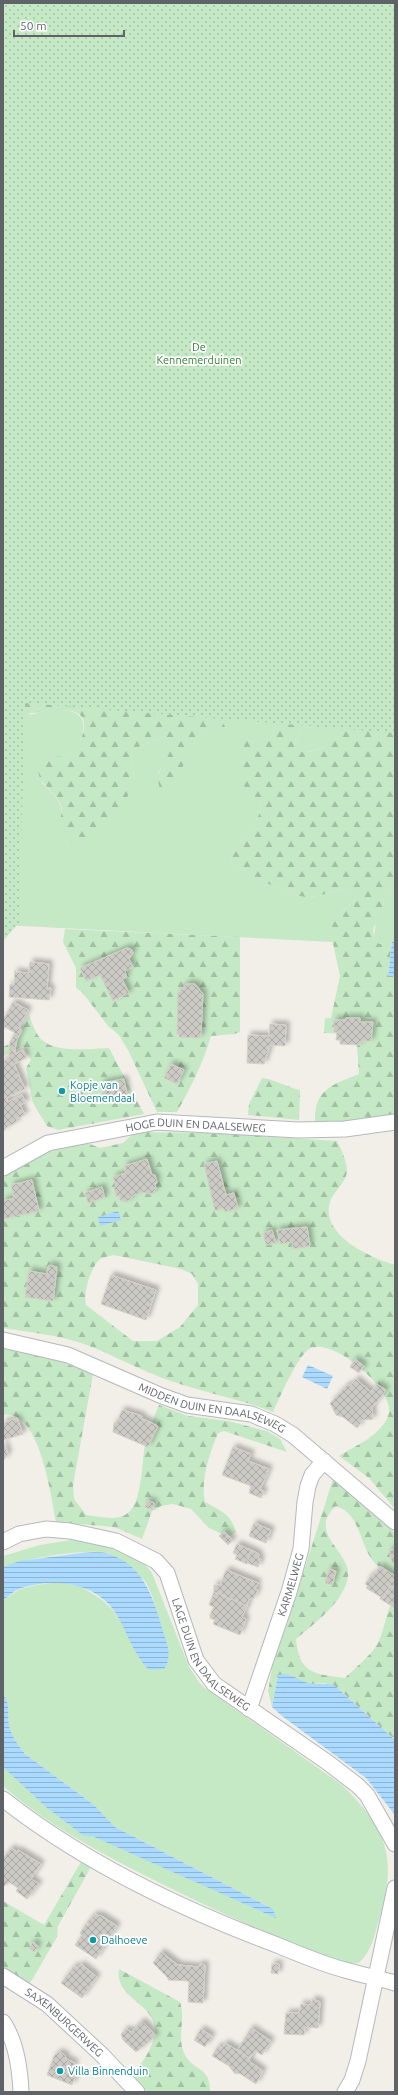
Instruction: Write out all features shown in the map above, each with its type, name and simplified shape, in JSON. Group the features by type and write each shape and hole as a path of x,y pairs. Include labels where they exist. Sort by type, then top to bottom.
{"street":[{"name":"HOGE DUIN EN DAALSEWEG","path":"3,1168 48,1143 157,1122 298,1130 345,1129 395,1122"},
{"name":"MIDDEN DUIN EN DAALSEWEG","path":"3,1340 68,1355 162,1396 187,1405 252,1414 275,1424 293,1435 395,1522"},
{"name":"KARMELWEG","path":"249,1709 289,1592 301,1549 305,1502 308,1486 312,1475 324,1461"},
{"name":"LAGE DUIN EN DAALSEWEG","path":"3,1542 19,1534 46,1529 70,1531 116,1541 156,1561 168,1573 196,1660 214,1684 327,1762 357,1785 367,1795 395,1844"},
{"path":"3,1799 36,1824 161,1896 226,1926 344,1970 395,1983"},
{"path":"345,2092 352,2080 358,2061 395,1888"},
{"name":"SAXENBURGERWEG","path":"3,1976 47,2004 102,2054 137,2092"},
{"path":"3,2022 14,2049 18,2064 21,2092"}],"green space":[{"name":"De Kennemerduinen","path":"3,3 395,3 395,733 25,703 19,923 3,941"},
{"path":"3,551 345,728 332,741 323,747 317,750 301,752 297,750 294,744 311,712 279,715 271,738 259,741 244,740 255,799 261,803 260,812 257,820 234,850 230,858 232,865 271,885 302,897 316,896 338,891 355,894 357,898 343,911 331,934 333,942 3,925","holes":["16,689 223,712 222,720 226,729 212,729 196,737 190,749 157,774 172,751 172,739 165,736 131,750 134,780 88,839 62,814 62,809 58,800 42,783 50,756 67,757 78,746 83,731 83,722 79,716 73,712 64,710 46,711 30,715"]},
{"path":"18,702 223,712 222,720 226,729 212,729 196,737 180,773 166,793 162,793 158,778 159,772 169,754 172,739 165,736 131,750 134,780 127,798 88,839 77,843 64,837 60,827 62,811 61,805 58,799 40,778 38,773 39,766 43,758 50,756 67,757 76,747 83,733 83,719 78,713 60,710 23,713"},
{"path":"395,705 395,884 385,895 383,910 374,926 373,933 379,944 392,942 388,975 395,976 395,1116 355,1123 315,1122 315,1111 321,1095 333,1085 359,1074 356,1034 324,1033 325,1018 331,1018 340,976 331,934 332,927 334,920 357,898 355,894 344,891 302,897 271,885 232,865 230,858 234,850 257,820 261,803 249,797 241,779 244,740 259,741 271,738 279,715 311,712 294,744 299,751 313,751 324,746 346,727"},
{"path":"395,884 395,942 379,944 374,937 376,919 383,910 383,902 387,892"},
{"path":"65,929 240,937 240,1032 211,1036 196,1075 177,1112 157,1112 128,1050 119,1035 108,1026 82,992 76,988 76,968 63,942"},
{"path":"29,1015 34,1029 42,1040 48,1044 65,1049 109,1048 144,1114 58,1130 47,1126 33,1103 26,1068 31,1060 23,1046 3,1056 3,1047 15,1041"},
{"path":"262,1078 300,1090 299,1120 248,1115 249,1104"},
{"path":"135,1132 209,1133 337,1141 344,1158 347,1172 344,1180 330,1201 329,1217 341,1236 351,1244 374,1257 395,1265 395,1509 369,1478 339,1456 361,1444 381,1427 389,1413 388,1403 382,1391 372,1379 345,1357 331,1350 319,1347 309,1349 304,1353 273,1412 248,1403 171,1381 149,1373 84,1344 44,1334 3,1328 3,1177 48,1152 82,1141 100,1148 123,1143","holes":["114,1255 181,1269 192,1274 198,1284 198,1305 180,1327 157,1341 133,1341 86,1305 86,1288 90,1275 99,1260 104,1257"]},
{"path":"3,1348 49,1357 93,1374 73,1485 74,1499 86,1515 116,1518 125,1515 131,1510 136,1502 139,1492 146,1440 159,1405 188,1416 228,1421 267,1431 280,1439 287,1452 224,1431 218,1433 207,1467 204,1494 205,1502 225,1514 232,1521 236,1532 228,1537 209,1528 191,1509 173,1504 161,1506 152,1511 142,1539 114,1527 56,1522 47,1475 42,1456 35,1439 26,1425 16,1417 3,1415"},
{"path":"334,1476 395,1533 395,1578 380,1568 373,1561 368,1554 355,1522 350,1515 336,1506 328,1516 326,1525 327,1534 347,1567 348,1576 346,1585 335,1603 328,1611 296,1639 298,1651 305,1666 311,1670 326,1675 345,1678 377,1646 392,1601 395,1597 395,1740 342,1692 325,1683 310,1684 278,1675 272,1706 268,1691 273,1663 289,1618"},
{"path":"71,1540 101,1545 141,1559 152,1573 189,1667 201,1685 342,1785 369,1816 378,1831 384,1846 388,1861 388,1879 385,1898 374,1937 370,1948 359,1963 339,1961 316,1954 176,1891 107,1856 71,1835 36,1812 3,1786 3,1767 84,1836 92,1836 273,1909 115,1827 94,1805 25,1754 17,1744 10,1729 7,1701 3,1694 3,1600 20,1589 60,1582 80,1586 101,1599 113,1610 125,1628 157,1612 150,1591 144,1580 138,1574 107,1553 85,1552 55,1555 3,1567 3,1556 40,1545"},
{"path":"82,1860 92,1865 58,1926 57,1937 29,1985 3,1967 3,1901 44,1925"},
{"path":"119,1969 180,2002 182,2009 182,2049 189,2060 207,2077 210,2092 148,2092 132,2076 149,2050 153,2041 155,2028 152,2018 146,2010 124,1989 120,1980"}],"water":[{"path":"392,942 395,942 395,976 388,976"},
{"path":"118,1211 121,1220 100,1226 98,1217"},
{"path":"308,1365 333,1376 327,1389 302,1377"},
{"path":"99,1552 109,1554 121,1559 131,1566 139,1575 151,1595 167,1646 169,1655 164,1669 149,1670 143,1664 134,1650 115,1612 96,1594 84,1588 59,1583 46,1583 19,1589 3,1600 3,1567 20,1561"},
{"path":"284,1674 311,1684 334,1685 395,1740 395,1815 366,1778 272,1707 278,1675"},
{"path":"3,1694 8,1705 8,1721 11,1732 25,1754 94,1805 115,1827 273,1909 276,1918 92,1836 84,1836 46,1807 3,1767"}],"building":[{"path":"127,948 131,949 133,953 129,959 133,967 125,971 127,977 122,979 129,993 113,1001 100,975 86,981 80,968"},
{"path":"30,962 49,964 47,988 51,988 49,1000 9,997 10,984 14,985 15,970 16,972 29,973"},
{"path":"186,984 195,984 203,994 201,1035 199,1038 179,1037 179,1034 177,1034 178,993"},
{"path":"13,1002 28,1010 19,1028 22,1030 17,1040 15,1050 9,1052 10,1042 15,1033 5,1027 3,1030 3,1016 5,1017"},
{"path":"346,1018 360,1018 360,1022 373,1022 371,1041 360,1041 360,1045 340,1044 340,1040 336,1040 337,1032 334,1032 334,1020 345,1020"},
{"path":"270,1024 286,1025 285,1046 270,1045 264,1064 247,1063 248,1035 269,1036"},
{"path":"15,1050 15,1054 23,1050 26,1058 14,1064 25,1089 6,1098 8,1102 22,1095 26,1102 20,1105 25,1115 16,1119 17,1122 7,1127 3,1132 3,1061 9,1058 9,1052"},
{"path":"171,1064 184,1070 177,1084 164,1078"},
{"path":"124,1079 127,1094 104,1100 101,1083"},
{"path":"147,1159 152,1175 155,1175 157,1183 155,1184 156,1188 153,1193 148,1194 144,1192 132,1196 130,1200 125,1202 120,1200 119,1196 116,1196 114,1188 116,1187 113,1177 126,1173 124,1166"},
{"path":"217,1161 226,1195 234,1193 238,1208 225,1212 223,1208 215,1211 204,1164"},
{"path":"32,1180 39,1211 3,1219 3,1201 14,1198 11,1185"},
{"path":"102,1187 105,1197 88,1203 85,1193"},
{"path":"307,1227 310,1246 293,1249 292,1242 280,1244 277,1230"},
{"path":"272,1230 276,1243 266,1245 263,1233"},
{"path":"50,1265 57,1267 53,1301 25,1297 29,1271 47,1274 48,1266"},
{"path":"111,1275 156,1290 146,1320 101,1304"},
{"path":"355,1359 364,1366 359,1373 350,1367"},
{"path":"356,1379 371,1392 377,1384 386,1390 372,1408 373,1419 363,1420 357,1428 343,1417 336,1415 330,1403 348,1384 350,1386"},
{"path":"122,1410 142,1416 141,1418 158,1426 148,1447 113,1432 114,1423 117,1422"},
{"path":"17,1418 23,1434 3,1440 3,1423"},
{"path":"3,1441 8,1454 3,1461"},
{"path":"233,1447 251,1454 248,1461 269,1469 260,1490 264,1491 261,1498 249,1493 251,1486 222,1475"},
{"path":"147,1500 154,1503 152,1510 145,1507"},
{"path":"254,1523 271,1530 266,1543 249,1536"},
{"path":"224,1531 233,1540 228,1545 219,1536"},
{"path":"237,1544 251,1550 247,1564 235,1559 237,1555 233,1553"},
{"path":"395,1549 395,1562 392,1563 389,1551"},
{"path":"251,1550 259,1554 258,1558 261,1559 258,1567 247,1563"},
{"path":"380,1566 395,1576 393,1588 390,1586 382,1600 380,1599 381,1597 366,1588 368,1586 365,1584"},
{"path":"329,1569 336,1571 332,1585 325,1583"},
{"path":"226,1570 258,1583 255,1589 258,1590 254,1598 249,1599 247,1606 214,1592 214,1585 220,1585"},
{"path":"395,1583 395,1608 382,1600 390,1586 393,1588"},
{"path":"214,1592 247,1606 242,1617 246,1619 240,1635 213,1624 215,1620 210,1618 210,1615 214,1607 209,1605"},
{"path":"11,1848 17,1852 18,1850 41,1864 31,1879 39,1884 27,1899 16,1891 18,1888 9,1882 3,1887 3,1856 5,1856"},
{"name":"Dalhoeve","path":"95,1914 100,1915 117,1926 96,1959 75,1945 82,1935 80,1933 86,1924 88,1926 87,1922"},
{"path":"33,1942 38,1946 34,1952 29,1948"},
{"path":"161,1952 178,1965 198,1967 200,1964 205,1965 203,2003 188,2002 189,1981 168,1980 168,1978 153,1963"},
{"path":"81,1964 97,1977 82,1998 61,1983 74,1966 78,1968"},
{"path":"272,1964 279,1964 278,1974 271,1973"},
{"path":"313,1999 320,2002 318,2028 305,2027 304,2035 284,2034 286,2013 299,2013 301,2004 310,2005"},
{"path":"142,2021 156,2036 136,2052 123,2040 121,2034 126,2029 131,2032"},
{"path":"251,2028 271,2041 262,2055 255,2051 250,2058 237,2051"},
{"path":"201,2029 212,2036 205,2047 194,2040"},
{"path":"225,2043 250,2058 249,2061 263,2071 256,2084 239,2073 235,2074 229,2066 212,2056 218,2046 222,2048"},
{"name":"Villa Binnenduin","path":"59,2052 65,2055 66,2059 75,2063 70,2074 75,2077 72,2085 47,2075 54,2056"}],"place":[{"name":"Kopje van Bloemendaal","path":"62,1091"},
{"name":"Dalhoeve","path":"93,1940"},
{"name":"Villa Binnenduin","path":"60,2071"}]}
